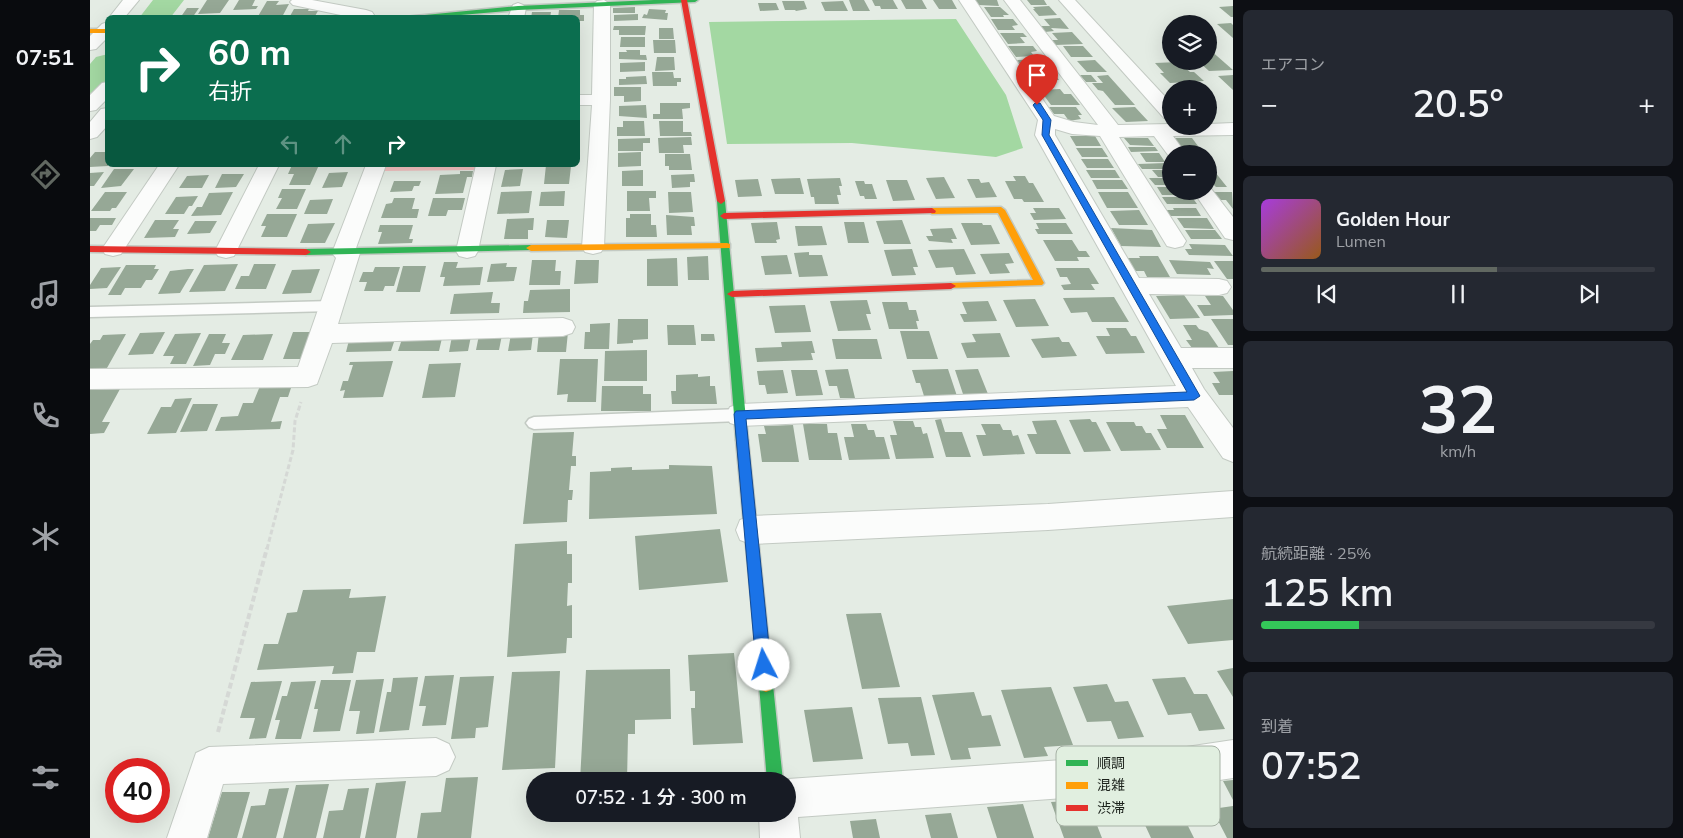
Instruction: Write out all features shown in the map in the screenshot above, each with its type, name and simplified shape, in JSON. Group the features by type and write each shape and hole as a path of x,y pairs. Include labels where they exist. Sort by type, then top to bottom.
{"street":[{"path":"118,15 131,0"},
{"path":"684,0 728,246 740,414 774,772"},
{"path":"453,15 517,12 602,4 695,0"},
{"path":"967,0 1047,120 1046,135 1194,396 1233,450"},
{"path":"1012,0 1110,131 1175,241"},
{"path":"1067,0 1162,118"},
{"path":"298,2 368,12"},
{"path":"593,246 600,100 602,4"},
{"path":"90,45 102,30"},
{"path":"90,106 105,90"},
{"path":"580,100 600,100"},
{"path":"90,133 105,116"},
{"path":"1047,120 1072,128 1110,131 1162,124"},
{"path":"1217,129 1233,129"},
{"path":"113,249 168,167"},
{"path":"226,251 269,167"},
{"path":"90,379 308,377 332,306 346,253 375,167"},
{"path":"467,251 486,167"},
{"path":"1209,200 1233,233"},
{"path":"724,216 1001,210 1039,283 732,294"},
{"path":"90,249 346,253 593,246 728,246"},
{"path":"1132,286 1218,287"},
{"path":"322,334 563,327"},
{"path":"1172,358 1233,358"},
{"path":"740,414 1194,396"},
{"path":"751,530 1048,517 1233,504"},
{"path":"187,838 209,766 436,757"},
{"path":"1220,761 1233,759"},
{"path":"796,797 1056,779"},
{"path":"779,822 780,838"}],"lane":[{"path":"90,312 332,306"},
{"path":"534,423 740,414"}],"path":[{"path":"209,766 293,450 295,421 308,377"}],"shaded area":[{"path":"956,19 1006,95 1023,148 996,157 852,143 727,144 709,22"},
{"path":"385,167 478,167 477,170 384,171"}],"building":[{"path":"207,0 229,0 220,13 198,14"},
{"path":"239,0 255,0 252,6 258,6 256,9 233,10"},
{"path":"849,0 864,0 870,11 853,11"},
{"path":"872,0 893,0 898,9 881,9 880,6 875,6"},
{"path":"901,0 922,0 927,9 906,9"},
{"path":"933,0 952,0 957,9 939,9"},
{"path":"975,0 997,0 999,6 979,5"},
{"path":"1027,0 1044,0 1047,5 1031,5"},
{"path":"267,1 279,1 276,5 289,4 283,15 259,15"},
{"path":"782,1 804,1 807,9 785,10"},
{"path":"843,1 848,11 825,11 821,2"},
{"path":"758,3 776,3 779,10 760,11"},
{"path":"1049,6 1057,15 1039,16 1033,9 1035,9 1033,7"},
{"path":"1233,6 1233,17 1219,7"},
{"path":"635,7 635,13 613,13 613,8"},
{"path":"984,7 1000,7 1009,15 991,17"},
{"path":"187,8 199,8 194,15 182,15"},
{"path":"294,9 318,11 316,15 291,15"},
{"path":"649,9 666,10 665,13 668,13 667,20 642,18 644,14 647,15"},
{"path":"559,10 580,10 580,15 558,15"},
{"path":"532,12 551,12 550,15 532,15"},
{"path":"638,14 638,20 614,21 614,15"},
{"path":"580,15 584,15 584,21 580,21"},
{"path":"1060,18 1069,29 1051,28 1054,31 1045,32 1040,26 1050,26 1044,19"},
{"path":"991,19 1013,19 1018,25 1012,26 1015,30 998,30"},
{"path":"1231,23 1233,25 1233,38 1217,24"},
{"path":"614,26 646,26 645,35 619,35 619,30 613,30"},
{"path":"659,28 673,28 674,39 659,39"},
{"path":"1072,32 1083,44 1055,45 1051,40 1058,40 1052,33"},
{"path":"1000,33 1023,33 1027,37 1020,37 1025,43 1008,44"},
{"path":"621,37 645,37 645,47 620,47"},
{"path":"653,40 675,40 676,53 654,53"},
{"path":"1008,46 1033,46 1037,51 1031,52 1034,56 1016,57"},
{"path":"1063,46 1083,46 1093,57 1071,57"},
{"path":"626,50 640,50 640,55 646,55 647,60 619,59 619,52 627,52"},
{"path":"1217,56 1233,70 1209,71 1217,70"},
{"path":"657,57 674,57 675,70 655,71"},
{"path":"1045,59 1051,67 1022,67 1017,60"},
{"path":"1095,60 1107,72 1087,72 1077,61"},
{"path":"645,62 645,71 620,72 620,63"},
{"path":"1155,63 1162,63 1162,70 1188,70 1194,72 1203,80 1167,80 1160,73 1164,73"},
{"path":"652,72 673,72 674,78 681,78 681,82 677,82 677,86 653,86"},
{"path":"1030,74 1054,74 1059,80 1052,80 1054,83 1048,83 1050,85 1040,85"},
{"path":"1080,75 1091,75 1097,82 1086,82"},
{"path":"1108,75 1135,105 1115,105 1103,91 1098,90 1092,83 1103,83 1097,76"},
{"path":"1233,75 1233,90 1218,76"},
{"path":"646,76 647,84 619,85 619,79"},
{"path":"614,87 641,87 641,101 624,102 624,96 614,96"},
{"path":"1060,89 1064,94 1071,94 1080,105 1051,105 1040,90"},
{"path":"660,103 690,103 690,108 682,109 683,119 653,119 653,114 660,114"},
{"path":"646,105 647,118 619,116 619,106"},
{"path":"1049,107 1076,107 1082,115 1078,115 1081,119 1069,121 1064,114 1054,114"},
{"path":"1135,107 1148,121 1126,122 1112,108"},
{"path":"623,121 644,121 645,136 617,136 617,127 623,127"},
{"path":"659,121 683,121 683,132 691,132 692,136 660,136"},
{"path":"1070,136 1095,136 1101,146 1076,146"},
{"path":"691,137 692,145 683,145 684,153 659,153 658,138"},
{"path":"650,138 650,143 643,143 643,151 618,151 618,139"},
{"path":"1124,138 1148,138 1154,146 1130,145"},
{"path":"1170,138 1192,138 1197,145 1175,145"},
{"path":"1128,147 1155,147 1158,151 1131,152"},
{"path":"1076,148 1102,148 1108,157 1082,157"},
{"path":"95,152 105,152 105,166 90,167 90,158"},
{"path":"641,152 641,166 618,167 618,153"},
{"path":"1140,153 1159,153 1162,158 1162,162 1146,162"},
{"path":"665,154 690,154 692,170 669,170 669,166 665,166"},
{"path":"1081,159 1108,159 1114,168 1087,168"},
{"path":"1162,163 1162,169 1142,169 1138,164"},
{"path":"291,167 318,167 310,185 289,185 294,174 288,174"},
{"path":"546,167 571,167 569,184 544,184"},
{"path":"114,169 134,169 121,186 101,188"},
{"path":"523,169 520,186 501,187 505,170"},
{"path":"643,170 643,186 622,186 622,171"},
{"path":"1086,170 1115,170 1120,178 1091,178"},
{"path":"1152,170 1162,170 1162,177 1158,177"},
{"path":"460,171 473,171 472,177 467,177 463,193 435,194 440,175 460,174"},
{"path":"104,172 94,186 90,186 90,173"},
{"path":"348,172 342,187 322,188 329,173"},
{"path":"222,174 244,174 236,187 215,188"},
{"path":"694,174 695,182 690,182 690,187 672,188 671,175"},
{"path":"1217,174 1227,187 1217,187"},
{"path":"209,175 202,188 179,188 187,176"},
{"path":"1013,176 1025,176 1029,183 1033,183 1044,202 1024,202 1022,199 1014,199 1005,181 1016,181"},
{"path":"944,177 955,198 936,199 926,178"},
{"path":"800,178 804,194 775,194 771,179"},
{"path":"840,178 842,186 839,186 841,195 837,195 839,204 815,204 814,197 811,197 807,179"},
{"path":"1149,178 1162,178 1162,185 1155,185"},
{"path":"758,179 762,196 738,197 735,180"},
{"path":"967,179 979,179 981,183 989,182 997,197 976,198"},
{"path":"886,180 907,180 915,200 893,201"},
{"path":"1092,180 1122,180 1128,189 1097,189"},
{"path":"394,181 421,181 419,186 414,186 412,191 390,192"},
{"path":"855,181 864,181 865,184 872,184 877,199 865,199 864,196 860,196"},
{"path":"1157,187 1162,187 1162,195"},
{"path":"282,189 306,189 297,209 276,209 282,198 278,198"},
{"path":"532,191 529,213 497,214 501,192"},
{"path":"565,191 564,206 539,206 541,192"},
{"path":"627,191 656,191 656,198 649,198 650,211 627,211"},
{"path":"105,192 127,192 116,208 112,208 110,211 91,211"},
{"path":"233,192 221,215 191,216 197,207 202,207 209,193"},
{"path":"668,192 691,192 693,212 669,213"},
{"path":"1098,192 1128,192 1138,208 1107,208"},
{"path":"1217,192 1232,192 1233,209 1226,200 1217,200"},
{"path":"198,196 184,214 165,214 176,197"},
{"path":"394,198 415,198 412,209 419,209 417,218 381,218 386,204 392,203"},
{"path":"433,198 465,198 462,210 448,210 446,216 428,216"},
{"path":"333,199 327,214 304,214 310,200"},
{"path":"1164,200 1194,200 1197,204 1167,204"},
{"path":"1033,208 1059,208 1066,219 1034,220 1030,213 1036,213"},
{"path":"1173,208 1196,208 1201,216 1167,216 1163,210 1174,210"},
{"path":"1139,210 1148,225 1119,225 1110,211"},
{"path":"267,214 297,214 287,237 261,237 266,226 261,226"},
{"path":"630,214 651,214 651,225 656,225 657,237 626,237 626,218 630,218"},
{"path":"666,215 694,217 695,226 691,226 692,235 667,235"},
{"path":"90,218 116,218 112,225 100,225 96,231 90,231"},
{"path":"534,218 533,230 528,230 528,239 504,239 507,219"},
{"path":"1177,218 1207,218 1214,229 1184,228"},
{"path":"155,220 179,220 173,229 179,229 175,237 144,238"},
{"path":"547,220 569,220 567,238 545,237"},
{"path":"902,220 911,244 884,244 876,221"},
{"path":"195,221 217,221 210,233 187,234"},
{"path":"777,222 780,239 776,240 777,243 755,243 751,223"},
{"path":"844,222 864,222 869,243 848,243"},
{"path":"335,223 325,243 300,243 308,224"},
{"path":"961,223 991,225 1000,244 971,245"},
{"path":"1036,223 1066,223 1073,234 1038,234 1035,229 1039,229"},
{"path":"380,225 413,225 409,239 413,239 412,243 378,244 382,232 378,232"},
{"path":"795,226 822,226 827,245 798,246"},
{"path":"952,228 957,239 951,239 953,243 929,241 926,236 933,236 930,229"},
{"path":"1111,228 1152,230 1161,247 1121,246"},
{"path":"1185,230 1215,230 1222,239 1191,239"},
{"path":"1043,240 1072,240 1079,251 1086,251 1090,257 1077,257 1079,261 1055,261"},
{"path":"1189,244 1225,245 1233,256 1189,255 1185,249 1192,249"},
{"path":"912,249 918,267 913,267 916,275 892,276 884,250"},
{"path":"964,249 976,274 956,275 953,267 936,268 928,250"},
{"path":"809,252 809,255 822,255 828,276 799,277 794,253"},
{"path":"1009,253 1014,263 1005,264 1010,273 990,274 980,254"},
{"path":"787,255 792,274 765,275 761,256"},
{"path":"708,256 709,280 688,280 687,257"},
{"path":"1139,256 1158,256 1170,277 1147,277 1144,271 1132,271 1125,258 1140,258"},
{"path":"677,258 678,286 647,286 647,259"},
{"path":"532,260 556,260 555,271 561,271 560,285 529,285"},
{"path":"576,260 599,260 598,283 574,284"},
{"path":"1169,260 1210,262 1214,269 1207,268 1211,275 1177,274"},
{"path":"1214,261 1233,261 1233,279 1227,279"},
{"path":"444,262 458,262 456,268 483,267 480,285 443,286 445,277 440,277"},
{"path":"507,263 506,267 517,267 514,281 487,282 491,264"},
{"path":"238,264 225,291 189,292 204,265"},
{"path":"254,264 276,264 266,289 235,289 241,276 249,276"},
{"path":"126,265 156,265 154,269 159,269 152,280 146,280 141,288 125,288 121,295 108,295"},
{"path":"403,266 426,266 420,292 396,292"},
{"path":"121,267 107,288 90,289 90,285 101,268"},
{"path":"375,267 400,267 394,286 385,286 383,291 364,291 367,282 359,282 363,272 373,272"},
{"path":"1056,268 1089,268 1099,284 1091,284 1095,290 1064,290 1061,285 1071,284 1067,277 1060,277"},
{"path":"194,269 180,293 158,294 170,271"},
{"path":"320,269 311,293 282,294 292,270"},
{"path":"570,289 570,312 523,313 524,301 528,301 530,290"},
{"path":"493,292 491,303 500,303 499,313 450,314 454,294"},
{"path":"1184,295 1200,318 1170,319 1156,296"},
{"path":"1205,296 1223,296 1233,310 1233,315 1204,316 1197,305 1211,305"},
{"path":"1114,297 1129,322 1092,322 1087,312 1071,313 1063,298"},
{"path":"1035,299 1049,326 1016,327 1003,300"},
{"path":"867,300 871,314 866,314 871,330 838,331 830,301"},
{"path":"988,301 997,321 964,322 960,314 967,314 962,302"},
{"path":"882,302 907,302 909,310 916,310 919,321 916,321 918,329 889,329"},
{"path":"805,305 811,332 775,333 769,306"},
{"path":"618,319 648,319 648,339 633,340 633,343 617,344"},
{"path":"1211,319 1233,319 1233,345 1228,345"},
{"path":"610,323 609,349 584,349 585,332 590,332 590,324"},
{"path":"667,325 694,325 696,345 668,345"},
{"path":"1183,325 1196,325 1199,329 1208,332 1219,348 1192,348 1186,340 1192,340"},
{"path":"1106,328 1126,328 1131,336 1136,336 1145,353 1106,354 1096,336 1110,336"},
{"path":"900,331 929,331 938,359 907,359"},
{"path":"165,332 153,354 128,355 140,333"},
{"path":"293,332 313,332 304,359 283,359"},
{"path":"539,332 568,332 566,352 537,352"},
{"path":"201,333 186,364 170,364 174,356 163,356 175,334"},
{"path":"1000,333 1010,357 967,358 961,343 976,342 972,334"},
{"path":"126,334 107,368 90,369 90,344 93,340 100,340 103,335"},
{"path":"209,334 226,334 222,343 230,343 225,354 215,354 210,365 193,366"},
{"path":"273,334 263,360 231,360 243,335"},
{"path":"511,334 533,334 531,350 508,351"},
{"path":"701,334 714,334 715,341 701,341"},
{"path":"479,335 502,335 499,350 476,350"},
{"path":"452,336 471,336 468,351 449,352"},
{"path":"1059,337 1062,342 1069,342 1077,356 1042,358 1031,339"},
{"path":"442,338 439,351 398,351 402,339"},
{"path":"395,339 391,351 346,352 349,340"},
{"path":"832,339 877,339 882,359 836,359"},
{"path":"812,341 815,353 811,353 813,360 757,362 755,348 782,347 781,342"},
{"path":"647,350 647,381 604,381 605,351"},
{"path":"560,359 598,359 596,402 567,402 568,394 557,395"},
{"path":"393,361 383,397 343,398 345,390 340,391 343,381 348,381 353,365 349,365 350,362"},
{"path":"461,363 455,397 422,398 429,364"},
{"path":"848,369 855,398 840,398 837,386 829,386 825,370"},
{"path":"948,369 959,402 924,396 920,383 916,383 912,370"},
{"path":"978,369 990,399 965,400 955,370"},
{"path":"783,370 788,393 767,394 765,385 759,385 757,371"},
{"path":"791,370 817,370 823,395 796,396"},
{"path":"1233,371 1233,395 1219,395 1212,383 1220,383 1213,372"},
{"path":"698,374 698,377 710,376 710,386 715,386 717,404 672,404 671,391 676,391 676,375"},
{"path":"292,385 288,397 280,397 271,422 282,421 280,429 215,431 221,417 238,416 243,403 253,403 260,386"},
{"path":"602,386 643,386 643,394 651,394 651,411 601,411"},
{"path":"120,389 102,422 110,422 104,433 90,434 90,390"},
{"path":"192,398 176,433 147,434 161,407 171,407 175,399"},
{"path":"193,404 218,404 207,431 180,432"},
{"path":"1160,415 1185,415 1204,448 1167,448 1157,429 1167,429"},
{"path":"941,419 945,432 962,432 971,457 946,457 935,420"},
{"path":"1090,419 1092,422 1096,422 1111,451 1084,452 1069,420"},
{"path":"1056,420 1071,454 1036,454 1027,434 1037,434 1032,421"},
{"path":"893,421 913,421 915,427 921,427 923,434 927,433 934,458 896,459 890,435 897,435"},
{"path":"1106,422 1134,422 1136,426 1142,426 1146,433 1151,433 1161,450 1121,451"},
{"path":"803,424 827,424 828,433 837,433 842,460 809,460"},
{"path":"851,424 866,424 868,430 874,430 876,437 884,437 890,459 849,460 844,437 854,437"},
{"path":"981,424 1000,424 1003,430 1011,430 1013,436 1018,435 1025,454 983,456 976,435 986,435"},
{"path":"793,425 799,462 762,462 758,434 766,434 764,426"},
{"path":"574,432 572,456 576,456 576,466 571,466 569,490 573,490 572,500 568,500 567,522 523,524 533,433"},
{"path":"669,465 712,466 717,514 589,519 590,472 632,467 632,470 669,469"},
{"path":"720,529 728,582 639,590 635,536"},
{"path":"567,541 567,554 572,554 572,583 568,583 567,606 572,605 572,638 567,638 566,653 507,657 515,544"},
{"path":"351,589 349,598 386,596 375,652 357,652 353,673 332,674 334,666 257,670 264,644 278,644 287,613 297,612 303,590"},
{"path":"1233,599 1233,640 1188,644 1167,606"},
{"path":"881,613 900,687 862,689 846,614"},
{"path":"734,653 743,743 693,745 691,708 695,708 695,691 690,691 688,655"},
{"path":"1233,668 1233,697 1217,671"},
{"path":"670,669 671,719 635,720 635,734 628,734 627,772 580,772 586,670"},
{"path":"560,671 555,768 502,770 512,672"},
{"path":"454,675 446,725 422,726 426,706 419,706 425,676"},
{"path":"494,676 488,727 476,728 475,738 451,739 460,677"},
{"path":"418,677 409,730 379,732 387,692 391,692 393,678"},
{"path":"1185,677 1194,694 1207,694 1225,729 1199,731 1191,713 1168,715 1152,679"},
{"path":"384,679 374,733 356,734 360,711 349,711 356,680"},
{"path":"321,680 351,680 340,731 313,732 318,709 314,709"},
{"path":"282,681 266,738 249,739 255,718 240,718 251,682"},
{"path":"316,681 301,739 275,739 280,720 275,720 282,696 287,696 291,682"},
{"path":"1107,684 1115,702 1128,701 1144,737 1118,739 1111,721 1087,722 1073,687"},
{"path":"1051,687 1073,745 1044,747 1048,756 1024,758 1001,690"},
{"path":"974,692 982,716 991,715 1001,746 968,748 971,759 951,760 932,695"},
{"path":"921,697 935,755 911,756 908,743 888,744 878,698"},
{"path":"852,707 863,759 813,762 804,710"},
{"path":"478,777 471,838 417,838 421,813 441,812 446,778"},
{"path":"1233,780 1233,800 1223,781"},
{"path":"406,781 396,838 365,838 376,783"},
{"path":"329,784 316,838 283,838 296,785"},
{"path":"289,788 276,838 242,838 251,806 265,805 269,789"},
{"path":"369,788 360,838 323,838 329,811 343,810 348,789"},
{"path":"222,792 250,792 237,838 208,838"},
{"path":"1051,802 1056,802 1056,816"},
{"path":"1023,804 1034,838 997,838 987,807"},
{"path":"1233,806 1233,838 1227,838 1220,824 1220,808"},
{"path":"951,813 958,838 931,838 925,815"},
{"path":"876,819 880,838 853,838 850,821"},
{"path":"1060,826 1097,826 1102,838 1064,838"},
{"path":"1145,826 1188,826 1194,838 1151,838"}],"waterway":[{"path":"156,15 169,0"},
{"path":"90,83 105,67"}],"traffic: fast":[{"path":"433,15 518,8 695,0"},
{"path":"721,201 742,440"},
{"path":"306,252 531,248"},
{"path":"766,685 774,772"}],"traffic: slow":[{"path":"90,31 105,31"},
{"path":"932,211 1001,210 1039,283 951,286"},
{"path":"531,248 727,246"},
{"path":"742,440 766,685"}],"traffic: jam":[{"path":"684,0 721,201"},
{"path":"724,216 932,211"},
{"path":"90,249 306,252"},
{"path":"732,294 951,286"}],"route":[{"path":"764,665 740,414 1194,396 1046,135 1047,120 1037,105"}]}
